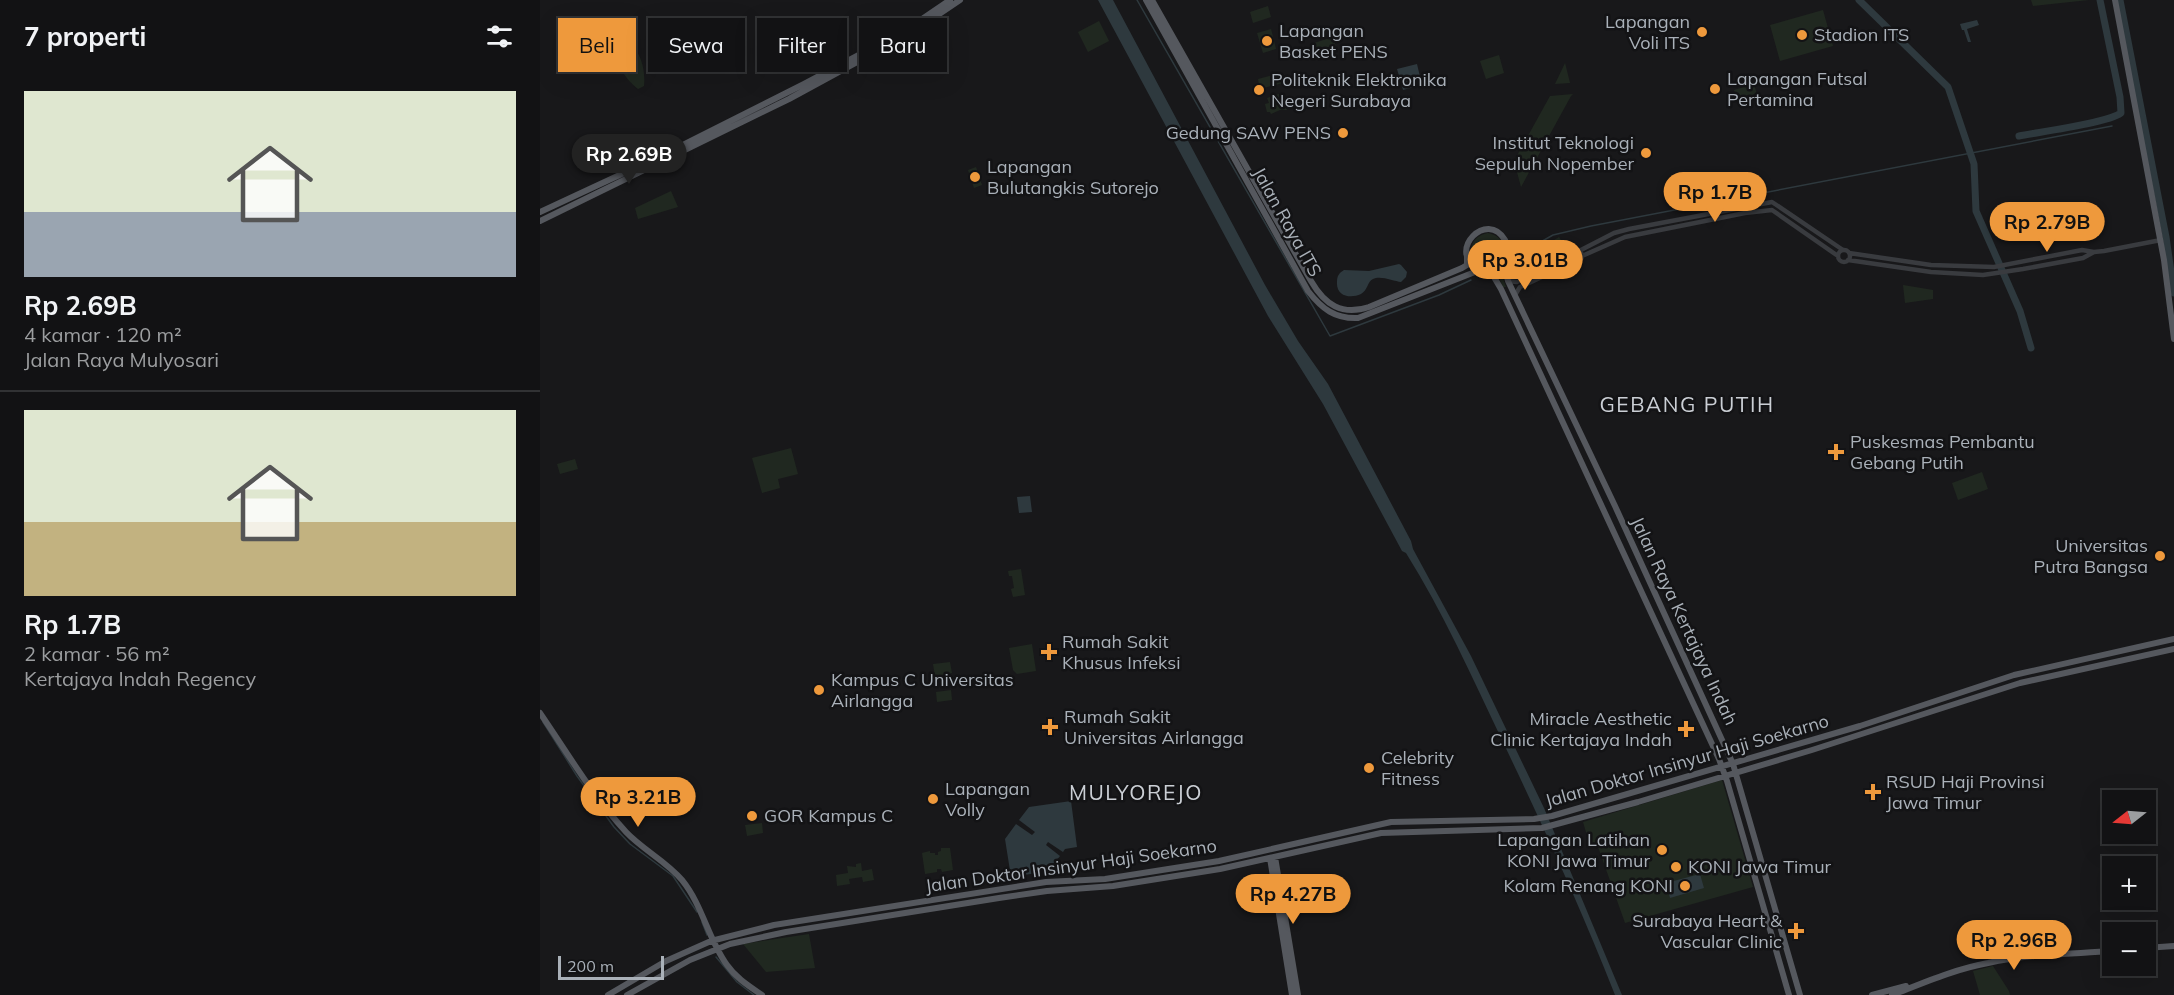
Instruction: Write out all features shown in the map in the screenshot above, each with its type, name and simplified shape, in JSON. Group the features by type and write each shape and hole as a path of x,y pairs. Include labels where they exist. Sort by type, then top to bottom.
{"main road":[{"path":"849,64 950,0"},
{"path":"540,221 604,186 914,31 960,0"},
{"name":"Jalan Raya ITS","path":"1148,0 1273,220 1314,287 1330,303 1346,312 1356,311 1480,270"},
{"path":"2115,0 2161,240 2174,339"},
{"path":"540,212 604,186"},
{"name":"Jalan Raya Kertajaya Indah","path":"1467,255 1467,246 1472,236 1482,230 1496,231 1507,244 1508,252 1504,265 1509,283 1734,768 1800,995"},
{"path":"1467,255 1472,264 1480,270"},
{"name":"Jalan Raya ITS","path":"1402,297 1465,266 1467,255"},
{"name":"Jalan Raya Kertajaya Indah","path":"1480,270 1491,272 1501,289 1725,775 1789,995"},
{"path":"1501,289 1507,289 1509,283"},
{"path":"1505,298 1509,294 1515,295"},
{"path":"1578,456 1588,451"},
{"path":"1653,617 1663,613"},
{"name":"Jalan Doktor Insinyur Haji Soekarno","path":"627,995 690,960 730,944 786,932 1047,891 1113,886 1220,870 1392,832 1542,828 1725,775 1734,768 1809,741 2014,675 2174,639"},
{"name":"Jalan Doktor Insinyur Haji Soekarno","path":"608,995 666,961 711,941 774,925 997,889 1046,882 1114,878 1219,861 1391,822 1539,819 1722,768 1734,768 1814,749 2020,683 2174,649"},
{"path":"2072,661 2074,670"},
{"path":"2064,663 2068,668 2066,673"},
{"path":"540,713 583,779 608,812 645,851 666,865 684,884 703,913 715,950 738,978 762,995"},
{"path":"1865,724 1868,732"},
{"path":"1613,798 1613,803 1617,804 1631,800 1638,802"},
{"path":"1572,810 1584,810 1603,805 1605,811"},
{"path":"1323,837 1328,838 1328,845"},
{"path":"1273,858 1291,969 1298,995"},
{"path":"1219,861 1220,870"},
{"path":"1757,886 1764,888 1768,882"},
{"path":"1761,899 1765,895 1772,896"},
{"path":"723,960 730,944"},
{"path":"2156,947 2174,946"},
{"path":"1872,995 1891,993 1992,962 2050,954 2102,951"},
{"path":"1291,969 1292,995"},
{"path":"646,973 646,977 651,981"},
{"path":"637,979 641,980 642,986"}],"street":[{"path":"1581,254 1614,233 1772,202 1846,251 1932,265 1994,267 2082,250 2094,252"},
{"path":"1734,208 1735,215"},
{"path":"1509,283 1517,282 1570,256 1573,251 1581,254 1625,237 1768,210 1776,212 1838,256 1842,262 1848,260 1931,273 1996,274 2083,258 2094,252 2161,240"},
{"path":"1672,221 1674,228"},
{"path":"1838,256 1846,251"},
{"path":"1846,251 1848,260"},
{"path":"1515,295 1520,287 1574,262 1581,261 1581,254"},
{"path":"1570,256 1574,262"},
{"path":"1931,273 1932,265"},
{"path":"1974,267 1974,274"}],"shaded area":[{"path":"1098,0 1113,0 1265,285 1298,341 1328,384 1411,541 1413,549 1471,656 1544,808 1622,995 1615,995 1589,930 1546,835 1445,621 1420,575 1406,553 1402,551 1323,404 1268,316"},
{"path":"2031,0 2089,0 2033,6"},
{"path":"1268,6 1271,17 1253,23 1250,12"},
{"name":"Stadion ITS","path":"1823,10 1833,46 1780,61 1770,25"},
{"path":"1977,20 1979,25 1967,29 1971,42 1968,42 1960,24"},
{"path":"1099,21 1109,41 1088,52 1078,32"},
{"name":"Lapangan Basket PENS","path":"1271,29 1276,49 1263,53 1257,33"},
{"path":"1333,37 1336,47 1317,53 1314,43"},
{"path":"636,50 644,71 644,86 638,89 623,73 636,72"},
{"path":"1499,55 1504,73 1486,79 1480,61"},
{"path":"1565,63 1570,83 1555,84"},
{"path":"1417,64 1422,85 1403,90 1397,69"},
{"path":"1281,73 1283,83 1260,89 1258,79"},
{"path":"1754,84 1758,98 1738,104 1734,90"},
{"path":"1282,93 1284,99 1289,98 1291,106 1286,107 1287,110 1271,114 1267,112 1265,104 1269,103 1267,98"},
{"path":"1573,94 1521,187 1514,161 1550,96"},
{"name":"Lapangan Bulutangkis Sutorejo","path":"976,167 982,185 974,188 968,170"},
{"path":"671,191 678,207 638,219 635,208"},
{"path":"1488,233 1498,237 1503,245 1503,254 1498,263 1506,287 1503,287 1494,267 1476,265 1471,255 1474,241"},
{"path":"1559,237 1569,252 1540,268 1531,254"},
{"path":"1485,242 1494,245 1497,251 1494,257 1489,261 1482,259 1478,254 1479,245","holes":["1489,245 1493,248 1494,253 1490,258 1484,257 1481,253 1481,248"]},
{"path":"1399,264 1407,272 1401,282 1376,278 1371,280 1361,294 1352,296 1344,295 1337,287 1337,278 1344,270 1369,271"},
{"path":"1903,285 1933,290 1933,299 1905,303"},
{"path":"791,448 798,474 778,479 780,488 762,493 752,458"},
{"path":"575,459 578,469 560,474 557,464"},
{"path":"1982,472 1988,489 1958,500 1952,483"},
{"path":"1030,496 1032,512 1019,513 1017,497"},
{"path":"1021,569 1025,595 1013,597 1012,576 1009,576 1008,571"},
{"path":"1032,644 1036,671 1017,674 1013,670 1009,648"},
{"path":"950,662 952,673 935,676 933,664"},
{"path":"950,677 951,686 935,688 934,679"},
{"path":"951,690 952,700 937,702 936,692"},
{"name":"KONI Jawa Timur","path":"1722,780 1753,887 1625,923 1597,844 1590,846 1583,822"},
{"path":"1071,801 1077,847 1065,849 1063,852 1048,842 1046,845 1060,856 1056,861 1056,870 1011,877 1005,839 1016,824 1032,835 1035,832 1019,820 1029,807"},
{"path":"762,823 763,833 747,836 745,825"},
{"path":"941,848 950,848 953,870 942,872 941,869 937,869 937,872 925,874 922,853 930,851 938,855"},
{"path":"861,863 862,871 872,869 874,880 863,882 862,877 849,879 850,884 837,886 836,875 848,873 847,866 856,867 856,864"},
{"name":"Kolam Renang KONI","path":"1700,874 1704,888 1670,898 1666,883"},
{"path":"809,934 815,968 766,972 743,944"},
{"path":"1993,966 2010,995 1980,995 1973,971"}],"waterway":[{"path":"1137,0 1330,336 1439,295 1471,280"},
{"path":"1859,0 1948,87 1974,164 1976,211 2020,311 2031,348"},
{"path":"2019,136 2088,124 2121,113 2120,97 2100,0"},
{"path":"2120,0 2166,237 2174,293"},
{"path":"1509,260 1553,235 1591,226 2112,126"},
{"path":"543,722 577,776 614,827 630,844 673,876 697,912"},
{"path":"702,922 707,935"},
{"path":"716,957 737,982 754,995"}],"place":[{"name":"Lapangan Voli ITS","path":"1702,32"},
{"name":"Stadion ITS","path":"1802,35"},
{"name":"Lapangan Basket PENS","path":"1267,41"},
{"name":"Lapangan Futsal Pertamina","path":"1715,89"},
{"name":"Politeknik Elektronika Negeri Surabaya","path":"1259,90"},
{"name":"Gedung SAW PENS","path":"1343,133"},
{"name":"Institut Teknologi Sepuluh Nopember","path":"1646,153"},
{"name":"Lapangan Bulutangkis Sutorejo","path":"975,177"},
{"name":"Puskesmas Pembantu Gebang Putih","path":"1836,452"},
{"name":"Universitas Putra Bangsa","path":"2160,556"},
{"name":"Rumah Sakit Khusus Infeksi","path":"1049,652"},
{"name":"Kampus C Universitas Airlangga","path":"819,690"},
{"name":"Rumah Sakit Universitas Airlangga","path":"1050,727"},
{"name":"Miracle Aesthetic Clinic Kertajaya Indah","path":"1686,729"},
{"name":"Celebrity Fitness","path":"1369,768"},
{"name":"RSUD Haji Provinsi Jawa Timur","path":"1873,792"},
{"name":"Lapangan Volly","path":"933,799"},
{"name":"GOR Kampus C","path":"752,816"},
{"name":"Lapangan Latihan KONI Jawa Timur","path":"1662,850"},
{"name":"KONI Jawa Timur","path":"1676,867"},
{"name":"Kolam Renang KONI","path":"1685,886"},
{"name":"Surabaya Heart & Vascular Clinic","path":"1796,931"}],"district":[{"name":"GEBANG PUTIH","path":"1687,405"},
{"name":"MULYOREJO","path":"1136,793"}]}
